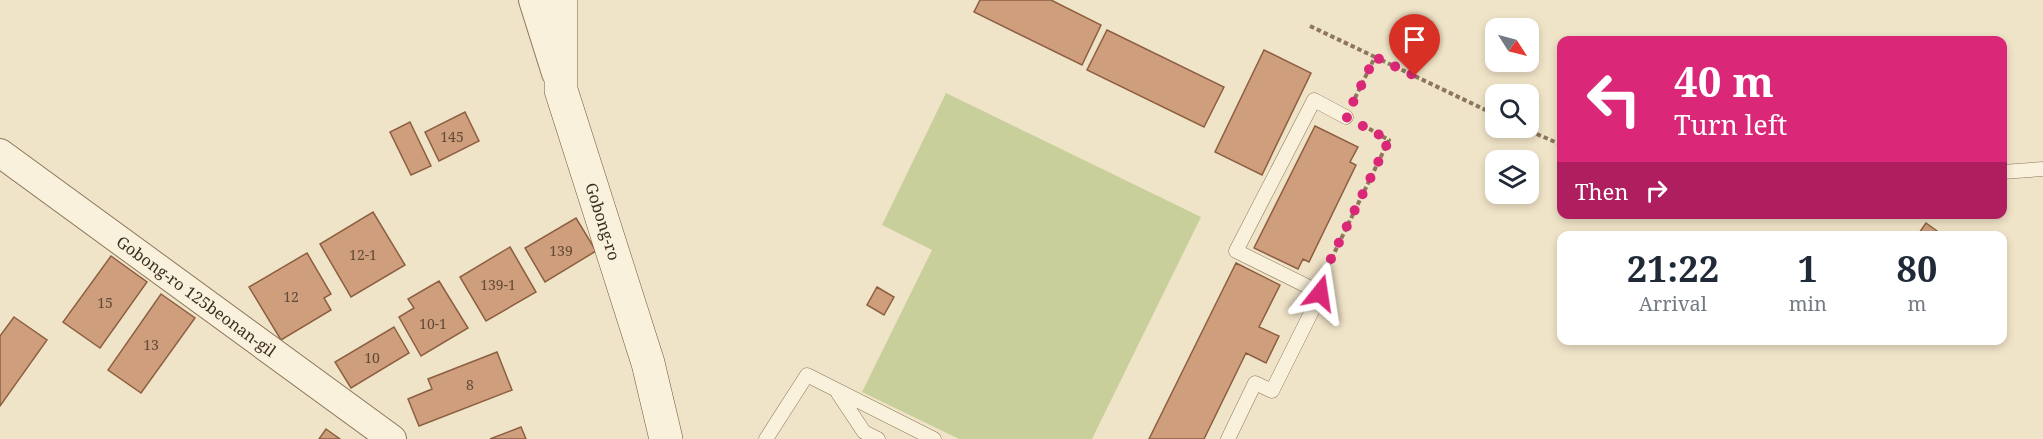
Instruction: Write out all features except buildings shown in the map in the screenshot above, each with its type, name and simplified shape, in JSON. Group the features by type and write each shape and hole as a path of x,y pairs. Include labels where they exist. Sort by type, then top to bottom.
{"main road":[{"name":"Gobong-ro","path":"561,0 561,90 648,363 666,439"}],"street":[{"path":"533,0 561,90"},
{"name":"Gobong-ro 125beonan-gil","path":"0,153 392,439"}],"lane":[{"path":"1228,439 1256,383 1272,391 1320,293 1236,250 1314,100 1346,117"},
{"path":"2007,172 2043,169"},
{"path":"766,439 807,375 934,439"},
{"path":"837,391 864,432 878,439"}],"path":[{"path":"1310,26 1485,110"},
{"path":"1320,293 1326,269 1389,140 1346,117 1375,57"},
{"path":"1539,135 1557,143"}],"green space":[{"path":"946,93 1201,217 1092,439 959,439 862,392 932,250 882,225"}],"route":[{"path":"1320,293 1326,269 1389,140 1346,117 1375,57 1415,76"}]}
